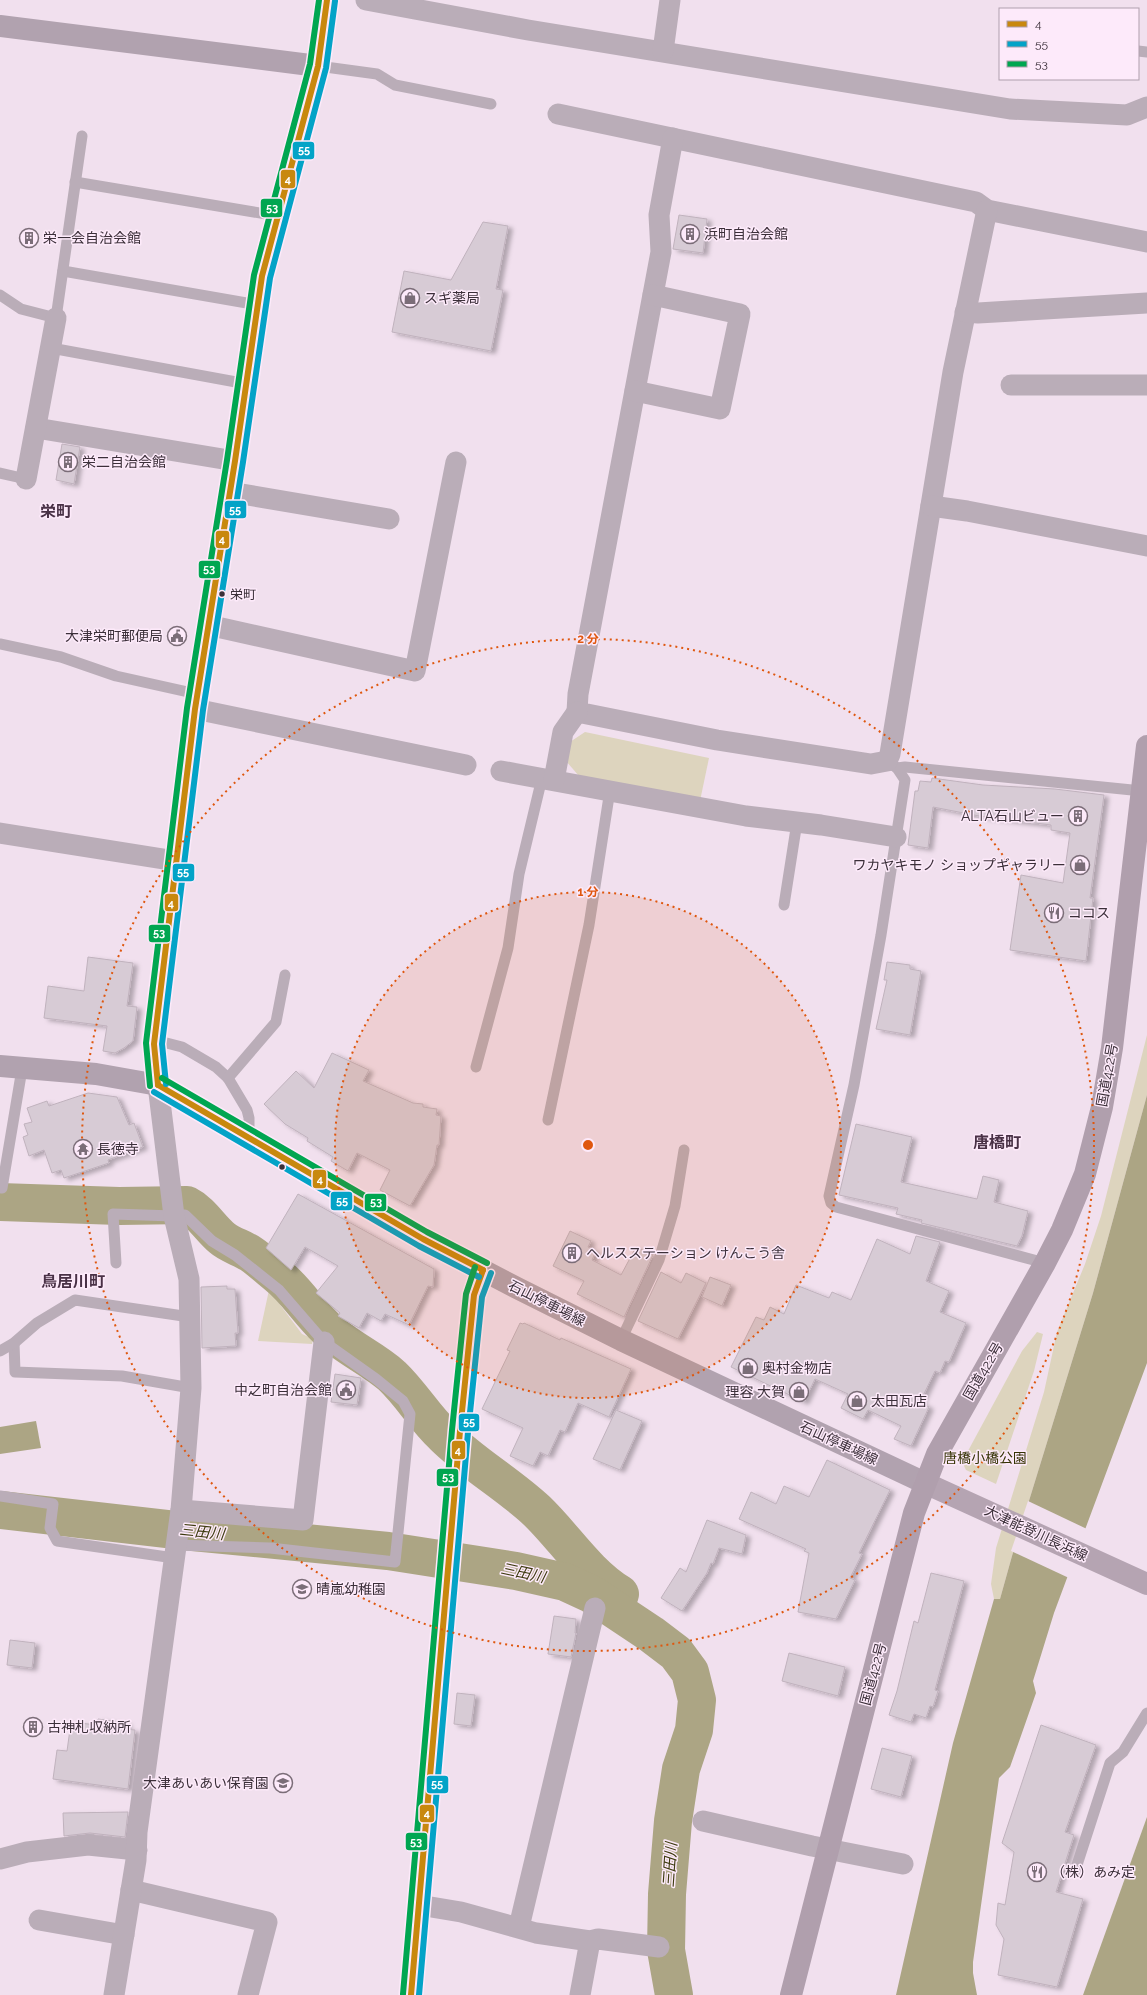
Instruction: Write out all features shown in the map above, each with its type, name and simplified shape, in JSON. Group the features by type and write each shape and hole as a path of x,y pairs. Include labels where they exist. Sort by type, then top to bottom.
{"highway":[{"name":"国道422号","path":"791,1995 914,1513 937,1454 1045,1263 1062,1230 1084,1174 1102,1106 1112,1048 1141,850 1142,791 1147,746"}],"main road":[{"path":"0,1066 96,1074 158,1085 154,1058 155,1040 196,702 247,384 262,276 318,66 327,0"},
{"path":"0,26 318,66"},
{"name":"石山停車場線","path":"158,1085 422,1239 621,1340 925,1483"},
{"path":"411,1995 460,1431 474,1295 483,1270"},
{"name":"大津能登川長浜線","path":"925,1483 1147,1584"}],"street":[{"path":"366,0 528,30 1010,109 1127,115 1147,107"},
{"path":"663,51 670,0"},
{"path":"558,114 976,202 987,210 1147,242"},
{"path":"548,779 563,732 577,712 580,687 661,252 659,215 673,138"},
{"path":"577,712 717,740 871,764 892,764 890,754 952,377 987,210"},
{"path":"635,391 720,409 740,314 653,295"},
{"path":"966,312 978,313 1147,303"},
{"path":"26,479 56,318"},
{"path":"1011,385 1147,385"},
{"path":"36,428 235,461"},
{"path":"208,625 415,671 456,462"},
{"path":"230,492 390,519"},
{"path":"931,506 967,511 1147,546"},
{"path":"196,702 466,765"},
{"path":"501,771 746,816 896,837"},
{"path":"0,833 176,861"},
{"path":"114,1995 131,1890 138,1824 176,1549 191,1388 189,1279 172,1208 158,1085"},
{"path":"180,1515 303,1520 324,1342"},
{"path":"519,1927 595,1608"},
{"path":"703,1821 903,1864"},
{"path":"0,1859 26,1852 88,1845 136,1850"},
{"path":"131,1890 267,1922 248,1995"},
{"path":"419,1905 461,1912 536,1932 590,1941 598,1939 659,1947"},
{"path":"39,1920 124,1935"},
{"path":"580,1995 590,1941"}],"lane":[{"path":"318,66 377,74 395,85 491,104"},
{"path":"0,295 21,309 56,318 82,136"},
{"path":"76,182 278,216"},
{"path":"63,271 258,305"},
{"path":"51,348 247,384"},
{"path":"0,473 26,479"},
{"path":"0,644 61,657 196,702"},
{"path":"892,764 905,767 1142,791"},
{"path":"892,764 905,780 854,1085 829,1196 831,1203 836,1207 1045,1263"},
{"path":"476,1067 508,948 519,874 548,779"},
{"path":"548,1120 589,925 610,790"},
{"path":"784,905 797,822"},
{"path":"228,1078 276,1022 285,975"},
{"path":"155,1040 182,1047 216,1067 228,1078 247,1110 249,1118 249,1138"},
{"path":"2,1188 22,1068"},
{"path":"621,1340 659,1260 675,1206 684,1150"},
{"path":"0,1496 53,1504 50,1528 57,1541 176,1549 270,1548 395,1562 410,1414 403,1401 324,1342 279,1290 235,1256 212,1241 185,1215 172,1208 113,1214 116,1263"},
{"path":"0,1351 14,1343 37,1323 75,1300 190,1316"},
{"path":"14,1343 15,1372 122,1376 191,1388"},
{"path":"1076,1871 1110,1763 1123,1752 1147,1713"}],"green space":[{"path":"585,732 709,758 700,801 579,776 566,761 570,742"},
{"path":"1147,1035 1147,1095 1093,1293 1000,1599 994,1599 991,1584 996,1548 1044,1392 1057,1332 1085,1264 1101,1216"},
{"path":"269,1290 302,1334 313,1339 312,1344 258,1341"},
{"name":"唐橋小橋公園","path":"1037,1332 1043,1334 1034,1371 996,1484 966,1470 962,1462 1022,1351"}],"shaded area":[{"path":"1147,1095 1147,1363 1054,1613 1033,1681 1036,1693 1010,1767 999,1778 973,1962 973,1973 977,1995 896,1995 953,1743 994,1599 1000,1599 1093,1293"},
{"path":"36,1421 41,1448 0,1454 0,1427"},
{"path":"1147,1817 1147,1995 1083,1995"}],"pier":[{"path":"1028,1501 1087,1529 1069,1578 1011,1551"}],"building":[{"name":"浜町自治会館","path":"679,215 707,219 703,253 673,249"},
{"path":"483,222 508,226 496,289 503,290 491,351 392,332 404,271 451,280"},
{"name":"栄二自治会館","path":"62,444 80,447 74,484 56,480"},
{"path":"932,778 983,785 1055,789 1104,795 1090,898 1093,898 1086,961 1010,950 1021,875 1063,883 1070,833 1051,830 1051,825 979,816 933,807 928,848 908,845 915,791 918,791 920,781 931,782"},
{"path":"88,957 133,963 127,1006 137,1007 133,1041 115,1053 103,1051 107,1026 44,1018 48,986 84,991"},
{"path":"887,962 910,965 910,969 921,971 910,1035 876,1029 887,980 884,980"},
{"path":"332,1053 369,1070 363,1081 413,1103 423,1104 423,1107 437,1109 436,1115 441,1116 439,1145 437,1145 434,1165 410,1206 380,1190 390,1170 357,1153 348,1171 331,1161 333,1157 307,1141 308,1138 285,1124 264,1104 296,1071 314,1088"},
{"path":"88,1093 117,1097 129,1125 134,1123 143,1147 108,1160 109,1163 64,1178 61,1170 52,1173 44,1150 29,1156 23,1137 28,1135 24,1124 32,1122 27,1108 47,1101 49,1106"},
{"path":"856,1124 912,1137 901,1182 977,1199 983,1176 999,1180 994,1202 1028,1211 1022,1236 1017,1246 921,1223 922,1220 896,1214 898,1208 839,1195"},
{"path":"298,1194 434,1269 433,1287 428,1286 409,1325 385,1314 381,1321 367,1313 359,1328 338,1316 340,1313 316,1293 338,1266 305,1247 291,1270 266,1248"},
{"path":"570,1231 591,1241 588,1247 596,1251 592,1260 621,1275 636,1247 653,1255 624,1317 577,1294 584,1281 553,1266"},
{"path":"916,1236 940,1242 926,1281 949,1291 940,1312 966,1323 949,1362 945,1361 940,1373 935,1371 920,1402 929,1407 911,1446 894,1439 901,1426 868,1410 863,1419 841,1408 848,1394 815,1379 804,1402 731,1367 756,1317 764,1320 770,1307 784,1314 796,1285 829,1298 832,1292 851,1300 877,1239 910,1254"},
{"path":"661,1272 681,1283 686,1273 706,1283 678,1339 638,1321"},
{"path":"710,1277 731,1285 722,1306 702,1297"},
{"path":"227,1286 227,1289 235,1289 238,1333 235,1333 236,1346 202,1348 201,1287"},
{"path":"520,1323 524,1323 560,1340 561,1338 631,1369 609,1417 578,1403 565,1432 560,1430 548,1456 540,1452 533,1466 510,1456 523,1428 482,1409 510,1351 507,1350"},
{"name":"中之町自治会館","path":"335,1374 361,1378 357,1405 331,1402"},
{"path":"616,1410 642,1421 620,1470 593,1459"},
{"path":"827,1460 890,1490 859,1553 862,1554 850,1578 855,1580 836,1619 798,1612 809,1553 804,1551 806,1549 739,1519 751,1492 776,1504 784,1486 809,1497"},
{"path":"707,1520 746,1535 742,1554 719,1548 713,1564 711,1563 707,1573 682,1611 661,1598 680,1568 686,1572"},
{"path":"931,1573 964,1581 935,1690 938,1691 933,1707 930,1706 926,1718 914,1714 911,1722 889,1715 897,1691 914,1621 918,1623"},
{"path":"554,1616 576,1619 576,1633 571,1657 548,1654"},
{"path":"10,1640 35,1643 32,1668 7,1665"},
{"path":"789,1653 845,1667 838,1696 782,1681"},
{"path":"457,1693 475,1695 471,1726 454,1724"},
{"path":"98,1719 127,1723 126,1729 135,1730 128,1789 53,1779 57,1750 67,1751 71,1722 97,1725"},
{"name":"（株）あみ定","path":"1041,1725 1096,1745 1065,1832 1074,1835 1056,1892 1083,1899 1057,1987 998,1975 1004,1939 996,1925 998,1903 1005,1905 1014,1852 1002,1843"},
{"path":"882,1748 912,1756 901,1797 871,1789"},
{"path":"128,1812 125,1837 90,1833 64,1836 63,1813"}],"waterway":[{"path":"0,1202 119,1206 187,1205 192,1208 222,1238 251,1254 284,1281 333,1335 392,1376 443,1435 466,1455 526,1501 547,1521 586,1566 608,1586 620,1594"},
{"name":"三田川","path":"0,1510 193,1532 388,1551 516,1571 565,1582 591,1594 651,1634 676,1653 690,1672 697,1700 694,1730 681,1769 673,1821 667,1894 666,1950 674,1995"}],"transit line":[{"name":"53","path":"150,1086 146,1043 187,708 227,460 254,275 310,64 319,0"},
{"name":"4","path":"158,1085 154,1044 195,709 235,461 262,276 318,66 327,0"},
{"name":"55","path":"166,1084 162,1044 203,710 243,462 270,278 326,68 335,1"},
{"name":"53","path":"162,1078 427,1232 487,1263"},
{"name":"4","path":"158,1085 423,1239 483,1270"},
{"name":"55","path":"154,1092 419,1246 479,1277"},
{"name":"53","path":"403,1994 452,1430 466,1294 475,1267"},
{"name":"4","path":"411,1995 460,1431 474,1295 483,1270"},
{"name":"55","path":"419,1995 468,1432 482,1297 491,1273"}],"place":[{"name":"浜町自治会館","path":"690,234"},
{"name":"栄一会自治会館","path":"29,238"},
{"name":"スギ薬局","path":"410,298"},
{"name":"栄二自治会館","path":"68,462"},
{"name":"栄町","path":"222,594"},
{"name":"大津栄町郵便局","path":"177,636"},
{"name":"ALTA石山ビュー","path":"1078,816"},
{"name":"ワカヤキモノ ショップギャラリー","path":"1080,865"},
{"name":"ココス","path":"1054,913"},
{"name":"長徳寺","path":"83,1149"},
{"name":"ヘルスステーション けんこう舎","path":"572,1253"},
{"name":"奥村金物店","path":"748,1368"},
{"name":"中之町自治会館","path":"346,1390"},
{"name":"理容 大賀","path":"799,1392"},
{"name":"太田瓦店","path":"857,1401"},
{"name":"晴嵐幼稚園","path":"302,1589"},
{"name":"古神札収納所","path":"33,1727"},
{"name":"大津あいあい保育園","path":"283,1783"},
{"name":"（株）あみ定","path":"1037,1872"}],"district":[{"name":"栄町","path":"56,511"},
{"name":"唐橋町","path":"997,1142"},
{"name":"鳥居川町","path":"73,1281"}]}
